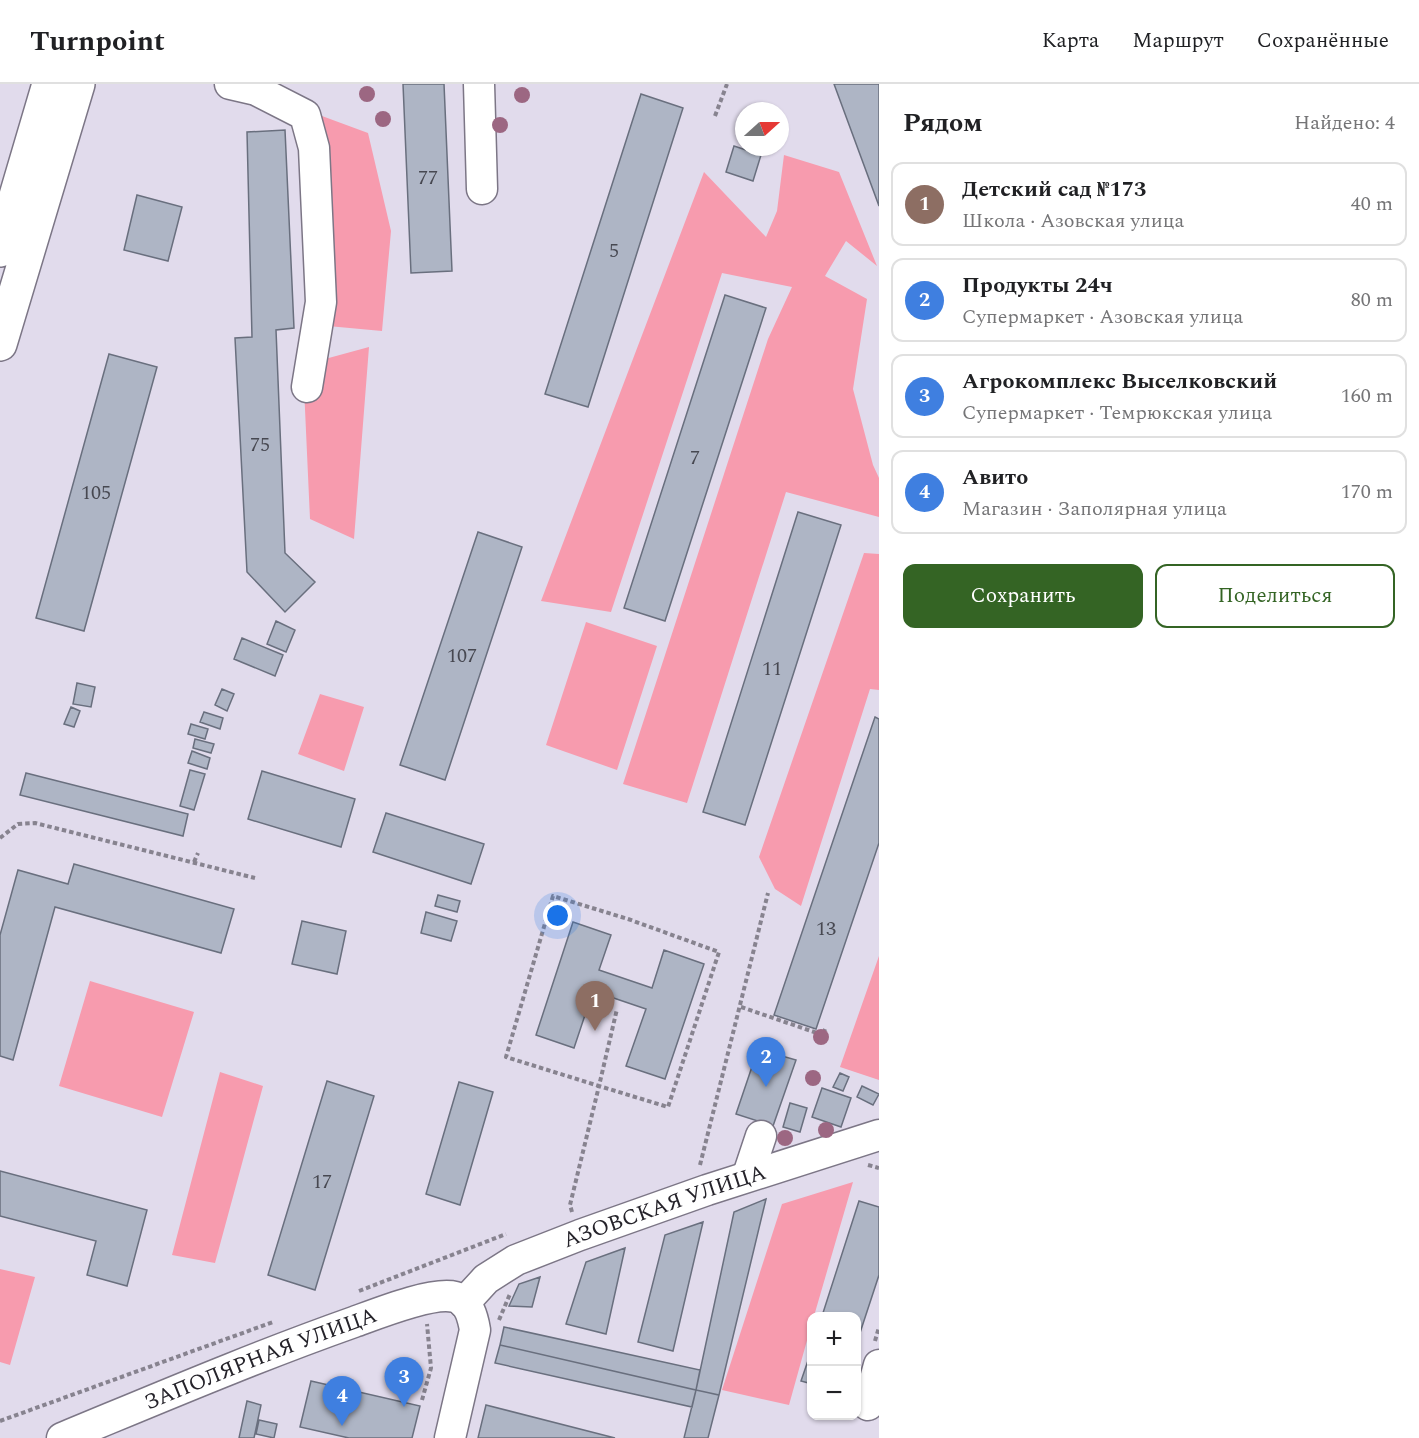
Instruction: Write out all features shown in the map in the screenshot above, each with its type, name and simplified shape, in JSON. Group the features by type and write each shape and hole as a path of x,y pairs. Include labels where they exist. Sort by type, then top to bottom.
{"main road":[{"path":"0,250 50,84"},
{"path":"0,344 78,84"}],"street":[{"path":"479,84 482,189"},
{"path":"248,86 305,115 314,148 321,302 306,387"},
{"path":"748,1175 761,1136"},
{"name":"АЗОВСКАЯ УЛИЦА","path":"464,1303 486,1279 516,1260 580,1235 748,1175 875,1148"},
{"name":"ЗАПОЛЯРНАЯ УЛИЦА","path":"62,1438 255,1358 379,1313 434,1297 455,1297 464,1303"},
{"path":"450,1438 475,1330 472,1315 464,1303"},
{"path":"868,1405 879,1365"}],"path":[{"path":"715,116 727,84"},
{"path":"0,838 18,824 35,823 255,878"},
{"path":"194,862 198,854"},
{"path":"697,1174 768,893"},
{"path":"553,896 628,919 719,952 700,1016 668,1107 599,1086 506,1057 553,896"},
{"path":"741,1007 823,1035 825,1029"},
{"path":"580,1235 570,1205 617,1009"},
{"path":"862,1164 875,1148"},
{"path":"410,1269 426,1313 431,1368 422,1400"},
{"path":"495,1330 512,1291"}],"shaded area":[{"path":"303,109 368,133 391,231 382,331 317,325"},
{"path":"784,156 839,172 877,266 846,241 825,276 867,299 853,389 873,465 879,478 879,517 786,492 687,803 623,784 768,339 792,287 722,273 611,612 541,601 704,172 766,237 777,211"},
{"path":"369,347 354,539 310,519 303,365"},
{"path":"864,553 879,554 879,690 870,689 801,906 775,889 759,857"},
{"path":"586,622 657,646 617,770 546,745"},
{"path":"320,694 364,707 344,771 298,754"},
{"path":"879,956 879,1080 840,1067"},
{"path":"90,981 194,1012 162,1117 59,1086"},
{"path":"220,1072 263,1086 215,1263 172,1255"},
{"path":"853,1182 815,1312 807,1312 807,1340 789,1405 722,1390 782,1204"},
{"path":"0,1269 35,1277 10,1365 0,1362"}],"building":[{"path":"403,84 444,84 452,271 411,273"},
{"path":"834,84 879,84 879,206"},
{"path":"641,94 683,108 588,407 545,394"},
{"path":"285,130 294,328 276,330 285,553 315,582 285,612 247,572 235,338 252,337 247,132"},
{"path":"734,146 735,156 761,156 753,181 726,172"},
{"path":"137,195 182,207 168,261 124,250"},
{"path":"725,295 766,308 665,621 624,608"},
{"path":"109,354 157,367 84,631 36,618"},
{"path":"798,512 841,525 745,825 703,812"},
{"path":"478,532 522,547 445,780 400,765"},
{"path":"276,621 295,630 286,652 267,644"},
{"path":"242,638 283,655 275,676 234,659"},
{"path":"77,683 95,687 91,707 73,704"},
{"path":"222,689 234,694 227,711 215,705"},
{"path":"71,707 80,711 74,727 64,724"},
{"path":"204,712 223,718 220,729 200,722"},
{"path":"875,717 879,719 879,843 816,1029 774,1015"},
{"path":"191,724 208,729 205,739 188,734"},
{"path":"195,739 214,744 211,753 193,748"},
{"path":"192,751 210,758 207,769 188,763"},
{"path":"190,770 205,774 194,810 180,806"},
{"path":"262,771 355,799 341,847 248,819"},
{"path":"26,773 188,814 183,836 20,795"},
{"path":"386,813 484,844 471,884 373,852"},
{"path":"74,864 234,909 221,953 55,907 13,1060 0,1056 0,935 18,870 68,884"},
{"path":"438,895 460,901 457,912 435,906"},
{"path":"426,912 457,921 451,941 421,933"},
{"path":"302,921 346,931 337,974 292,964"},
{"path":"573,922 611,935 599,970 652,988 664,950 704,964 665,1079 626,1066 646,1009 593,991 574,1048 536,1035"},
{"path":"758,1049 796,1060 773,1126 736,1114"},
{"path":"840,1073 849,1077 843,1091 833,1087"},
{"path":"327,1081 374,1096 315,1290 268,1275"},
{"path":"459,1082 493,1092 460,1205 426,1194"},
{"path":"862,1086 879,1094 873,1105 857,1097"},
{"path":"822,1088 851,1098 841,1127 812,1117"},
{"path":"790,1103 807,1108 800,1132 783,1127"},
{"path":"0,1171 147,1210 127,1286 87,1275 96,1241 0,1216"},
{"path":"766,1199 719,1395 696,1390 734,1212"},
{"path":"859,1201 879,1207 879,1275 861,1330 861,1312 823,1312"},
{"path":"703,1222 673,1351 638,1342 665,1235"},
{"path":"625,1248 606,1334 566,1324 586,1262"},
{"path":"540,1277 532,1307 509,1306 519,1284"},
{"path":"504,1327 700,1370 696,1390 500,1345"},
{"path":"500,1345 696,1390 692,1407 495,1363"},
{"path":"807,1364 807,1383 801,1381"},
{"path":"311,1381 420,1406 412,1438 349,1438 300,1427"},
{"path":"696,1390 719,1395 708,1438 684,1438"},
{"path":"247,1401 261,1405 254,1438 239,1438"},
{"path":"486,1405 615,1438 478,1438"},
{"path":"259,1420 277,1424 274,1438 256,1434"}],"place":[{"name":"Детский cад №173","path":"595,1031"},
{"name":"Продукты 24ч","path":"766,1087"},
{"name":"Агрокомплекс Выселковский","path":"404,1407"},
{"name":"Авито","path":"342,1426"}]}
